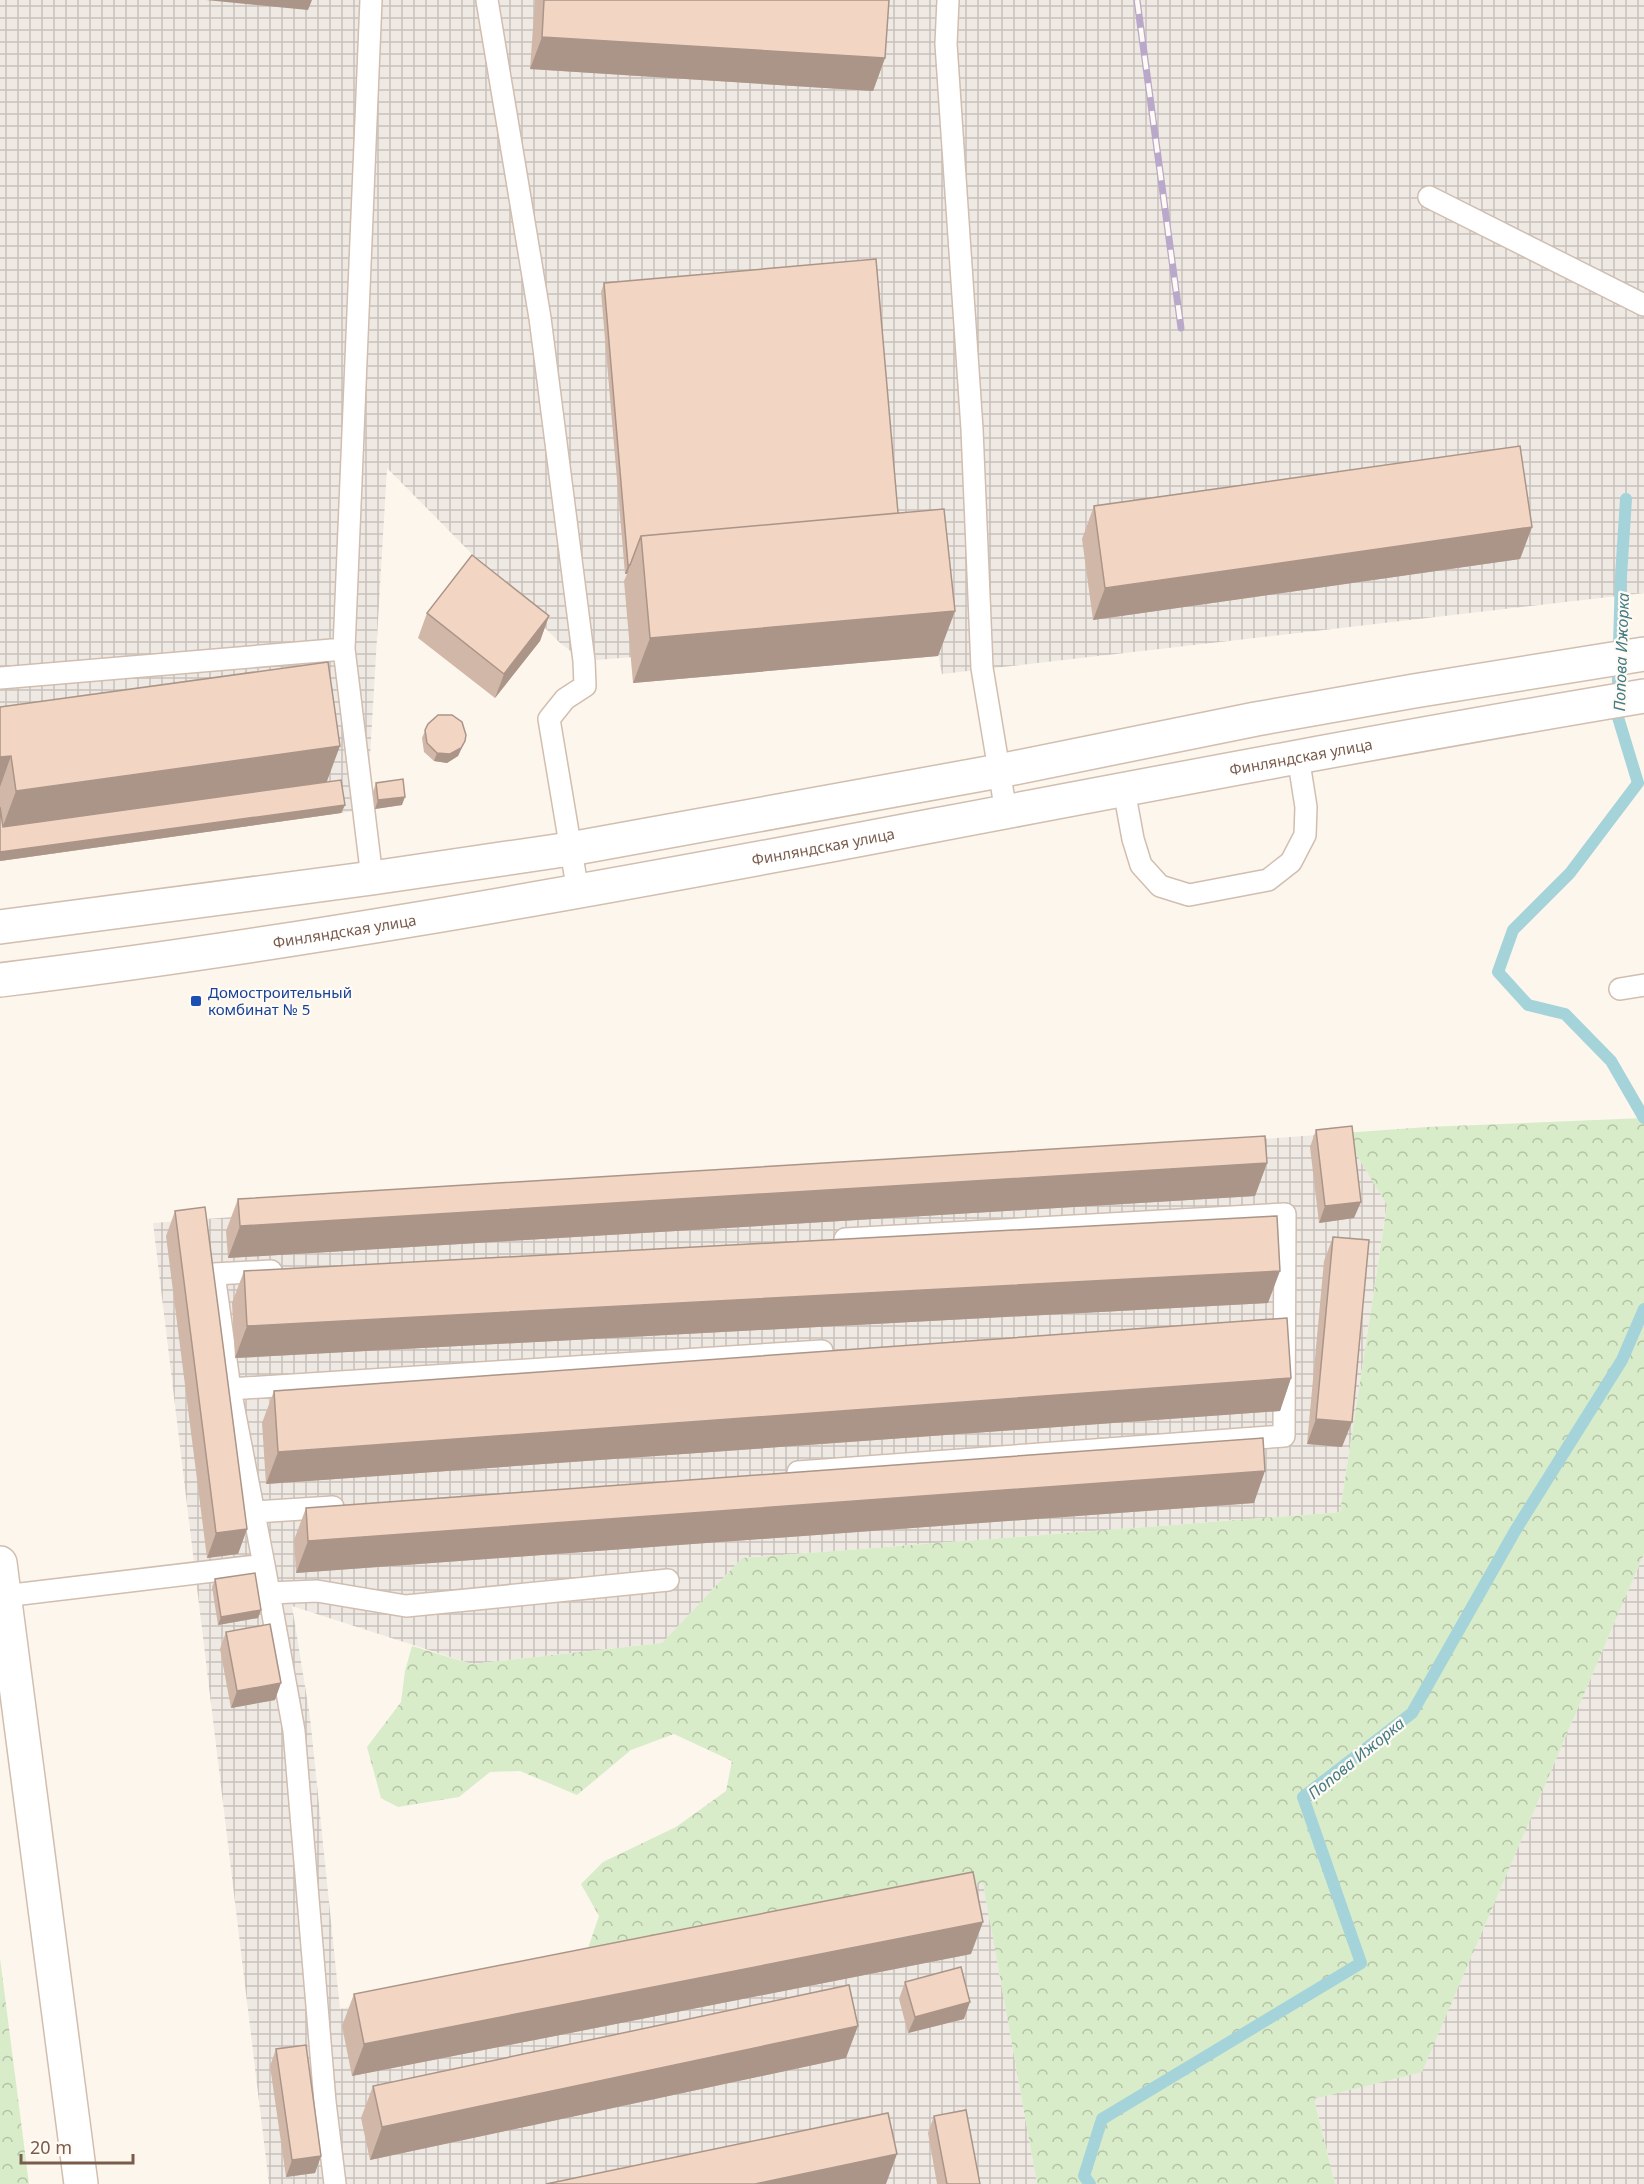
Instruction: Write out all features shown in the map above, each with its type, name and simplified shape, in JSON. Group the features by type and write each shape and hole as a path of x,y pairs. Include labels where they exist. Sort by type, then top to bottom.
{"street":[{"path":"0,927 372,878 570,849 999,771 1256,719 1644,654"},
{"name":"Финляндская улица","path":"0,980 200,953 578,892 1298,756 1644,696"},
{"path":"2,1582 10,1709 81,2184"}],"lane":[{"path":"371,0 344,649 372,878"},
{"path":"487,0 540,318 584,661 585,686 565,699 549,719 578,892"},
{"path":"948,0 946,44 972,429 982,668 1006,812"},
{"path":"1429,197 1644,305"},
{"path":"0,678 344,649"},
{"path":"1124,790 1133,839 1141,865 1160,886 1189,895 1268,880 1291,862 1305,835 1305,807 1298,756"},
{"path":"1620,989 1644,985"},
{"path":"782,1473 1284,1436 1286,1214 821,1240"},
{"path":"285,1270 214,1274 230,1389 255,1512 294,1731 325,2102 335,2184"},
{"path":"1261,1324 1285,1322"},
{"path":"230,1389 846,1350"},
{"path":"255,1512 351,1505"},
{"path":"2,1582 264,1565"},
{"path":"269,1593 317,1591 406,1606 668,1580"}],"shaded area":[{"path":"0,0 1644,0 1644,593 942,674 934,633 584,661 560,643 387,468 367,808 0,861"},
{"path":"1343,1133 1387,1204 1340,1512 742,1558 662,1643 472,1664 292,1606 310,1717 340,2009 583,1963 983,1882 1037,2184 269,2184 153,1223"},
{"path":"1644,1554 1644,2184 1335,2184 1314,2099 1422,2071"}],"green space":[{"path":"1644,1118 1644,1554 1422,2072 1314,2099 1335,2184 1037,2184 983,1883 583,1963 599,1916 581,1884 603,1862 676,1827 726,1791 732,1761 674,1734 631,1750 577,1795 520,1771 490,1772 459,1797 398,1807 381,1798 367,1747 401,1702 405,1671 412,1646 472,1664 662,1643 742,1558 1340,1512 1387,1205 1343,1133 1427,1127"},
{"path":"0,1958 29,2184 0,2184"}],"building":[{"path":"544,0 889,0 885,58 542,37"},
{"path":"876,259 898,513 641,536 630,565 628,565 604,283"},
{"path":"1520,446 1532,527 1105,588 1094,506"},
{"path":"944,509 955,611 650,638 641,536"},
{"path":"472,555 549,616 504,674 427,613"},
{"path":"328,662 340,746 16,791 11,756 0,757 0,707"},
{"path":"438,715 452,715 462,722 466,735 461,748 450,754 437,753 427,743 425,730"},
{"path":"403,779 405,797 378,800 376,783"},
{"path":"341,780 345,805 0,852 0,807 3,827"},
{"path":"1352,1126 1361,1202 1325,1206 1316,1130"},
{"path":"1265,1136 1267,1163 240,1226 238,1199"},
{"path":"205,1207 247,1529 216,1533 175,1211"},
{"path":"1277,1216 1280,1271 247,1326 244,1271"},
{"path":"1333,1237 1369,1240 1352,1422 1316,1419"},
{"path":"1287,1318 1291,1378 278,1452 274,1391"},
{"path":"1263,1438 1265,1471 308,1541 306,1508"},
{"path":"255,1573 261,1610 221,1617 215,1579"},
{"path":"270,1624 281,1683 237,1691 226,1632"},
{"path":"973,1872 983,1922 364,2044 354,1994"},
{"path":"961,1967 970,2002 915,2017 905,1982"},
{"path":"849,1985 858,2026 382,2127 373,2086"},
{"path":"306,2045 321,2156 292,2160 276,2049"},
{"path":"966,2110 980,2184 947,2184 934,2116"},
{"path":"888,2113 897,2154 755,2184 546,2184"}],"waterway":[{"name":"Попова Ижорка","path":"1626,499 1617,714 1638,783 1570,873 1513,930 1498,972 1528,1005 1565,1014 1611,1061 1644,1118"},
{"name":"Попова Ижорка","path":"1090,2184 1084,2176 1102,2119 1361,1963 1303,1797 1412,1713 1515,1531 1622,1360 1644,1309"}],"railway":[{"path":"1137,0 1181,328"}],"place":[{"name":"Домостроительный комбинат № 5","path":"196,1001"}]}
